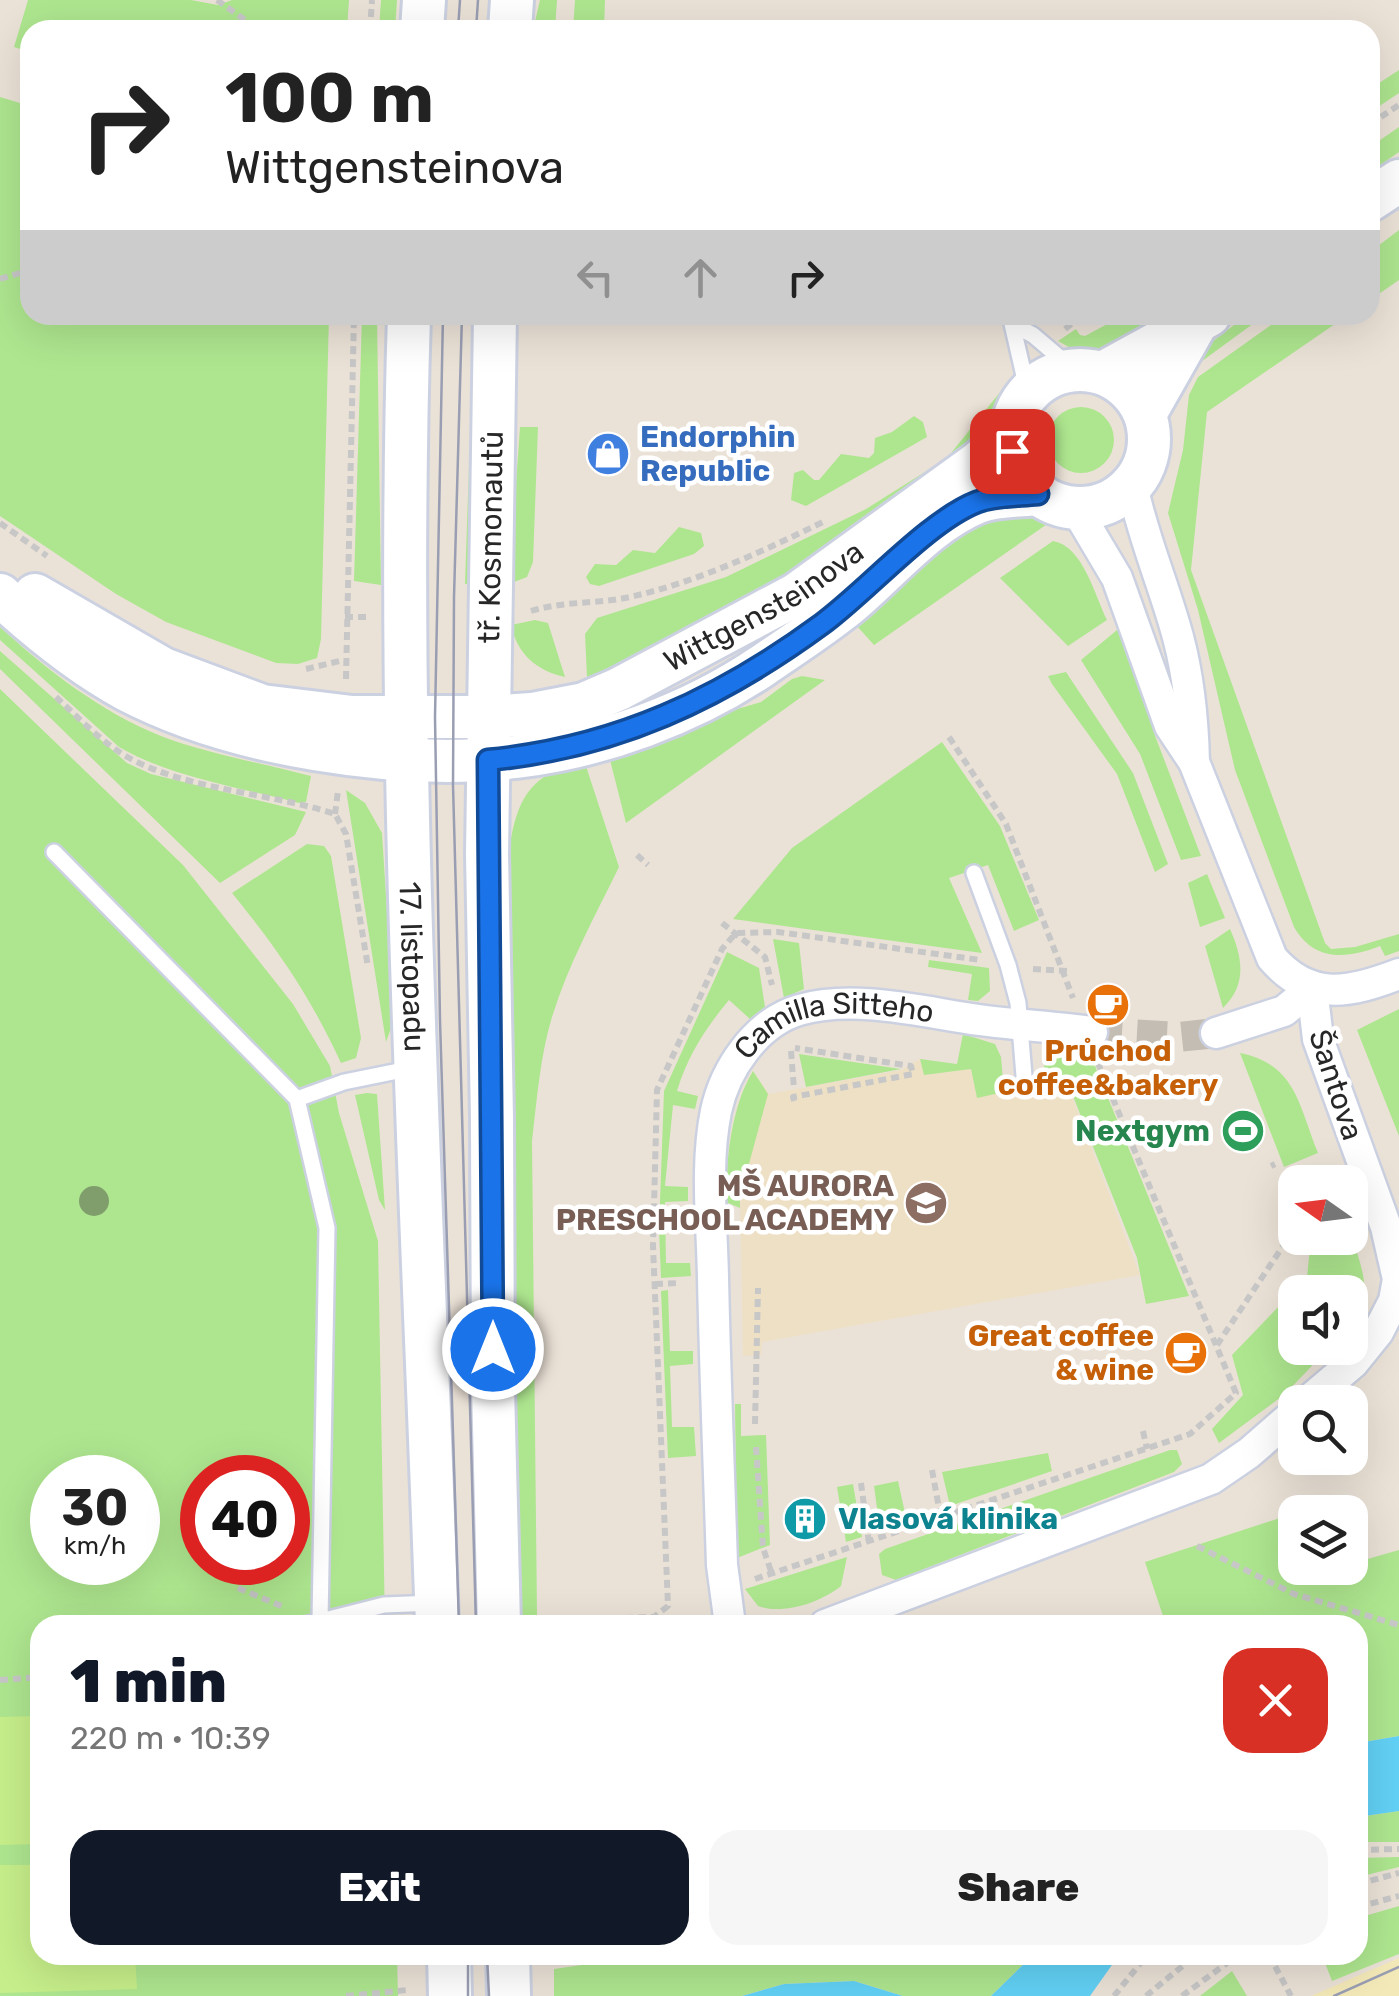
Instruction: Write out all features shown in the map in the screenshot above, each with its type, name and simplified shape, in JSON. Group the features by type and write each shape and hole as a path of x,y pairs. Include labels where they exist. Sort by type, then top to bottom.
{"street":[{"path":"407,738 404,470 409,325"},
{"name":"tř. Kosmonautů","path":"488,760 495,325"},
{"path":"1028,393 1048,377 1088,371 1192,325"},
{"path":"1145,414 1200,325"},
{"path":"1088,371 1134,393 1145,414 1149,452 1132,486"},
{"name":"Wittgensteinova","path":"488,717 584,704 730,632 830,571 978,463 1011,434 1016,412 1028,393"},
{"path":"1011,434 1016,467 1057,501"},
{"name":"Wittgensteinova","path":"407,738 488,760 520,757 647,724 734,684 819,626 965,508 992,498 1107,504 1132,486"},
{"name":"Šantova","path":"1132,486 1144,539 1183,658 1194,762"},
{"name":"Šantova","path":"1057,501 1117,578 1170,726 1194,762 1265,944 1281,968 1312,988 1318,1039 1394,1253 1398,1280 1394,1301 1378,1332 1353,1363 1328,1385"},
{"path":"0,570 32,594 137,656 235,698 326,715 407,738"},
{"path":"0,595 41,630 125,688 202,722 303,748 407,738 488,717"},
{"name":"17. listopadu","path":"407,738 414,1068 437,1614"},
{"path":"488,760 499,1615"},
{"path":"1216,1033 1284,1011 1312,988 1356,988 1399,974"},
{"name":"Camilla Sitteho","path":"729,1615 722,1565 710,1187 716,1112 738,1060 763,1030 792,1013 815,1006 884,1007 1088,1031"},
{"path":"851,1615 1210,1479 1249,1454 1278,1428"},
{"path":"449,1965 450,1996"},
{"path":"508,1965 508,1996"}],"lane":[{"path":"1013,325 1028,393"},
{"path":"1019,325 1088,371"},
{"path":"54,852 297,1099 328,1228 313,1615"},
{"path":"974,873 1008,965 1023,1026 1025,1088"},
{"path":"297,1099 344,1082 414,1068"},
{"path":"345,1615 384,1605 437,1614"}],"path":[{"path":"218,0 245,20"},
{"path":"344,660 354,325"},
{"path":"520,614 550,606 631,596 682,581 753,555 839,513"},
{"path":"42,684 100,738 133,760 264,799 335,814"},
{"path":"744,1582 1190,1434 1236,1394 1088,1031 1026,864 984,783 949,737"},
{"path":"339,785 335,814 346,834 368,967"},
{"path":"636,855 648,864"},
{"path":"722,923 766,957 776,1001"},
{"path":"657,1615 668,1606 655,1284 657,1090 722,948 736,933 778,932 985,960"},
{"path":"1027,968 1066,972"},
{"path":"784,1036 790,1047 794,1089"},
{"path":"790,1047 912,1066 913,1074 793,1097 794,1101"},
{"path":"1216,1346 1278,1253"},
{"path":"655,1284 691,1283"},
{"path":"758,1288 755,1436 763,1548 770,1556 772,1574"},
{"path":"1143,1431 1147,1449"},
{"path":"932,1470 941,1519"},
{"path":"861,1483 869,1543"},
{"path":"1196,1546 1294,1594 1365,1615"},
{"path":"238,1588 296,1615"},
{"path":"1368,1616 1399,1625"},
{"path":"0,1680 30,1678"},
{"path":"1368,1850 1399,1849"},
{"path":"1368,1882 1399,1874"},
{"path":"1368,1904 1399,1896"},
{"path":"1114,1996 1140,1965"},
{"path":"1146,1996 1184,1965"},
{"path":"1182,1996 1224,1965"},
{"path":"1274,1965 1291,1996"},
{"path":"346,1996 407,1990"}],"shaded area":[{"name":"MŠ AURORA PRESCHOOL ACADEMY","path":"920,1059 924,1075 971,1069 977,1097 1066,1081 1140,1275 762,1342 761,1355 743,1356 740,1198 733,1152 755,1074 769,1094 901,1070"}],"green space":[{"path":"28,0 191,0 218,5 232,0 349,0 348,20 22,20"},
{"path":"381,0 397,0 396,20 380,20"},
{"path":"540,0 557,0 556,20 535,20"},
{"path":"575,0 605,0 604,20 574,20"},
{"path":"20,27 20,49 14,47"},
{"path":"1399,70 1399,93 1380,106 1380,82"},
{"path":"0,97 20,103 20,325 329,325 321,639 317,658 298,664 276,663 166,622 116,594 0,516"},
{"path":"1399,127 1399,152 1380,165 1380,140"},
{"path":"1399,230 1399,280 1380,293 1380,244"},
{"path":"362,325 377,325 381,585 354,581"},
{"path":"474,325 474,325 479,585 465,584"},
{"path":"1105,325 1148,325 1097,352 1074,350 1058,341 1076,329 1085,336"},
{"path":"1234,325 1251,325 1183,375 1203,349"},
{"path":"1271,325 1333,325 1207,412 1191,570 1325,943 1331,949 1355,947 1399,934 1399,951 1385,956 1380,946 1332,955 1311,947 1302,938 1294,927 1235,770 1198,610 1168,513 1183,450 1189,395 1198,377"},
{"path":"1009,381 988,432 838,549 639,656 587,677 585,634 597,618 726,577 866,509 947,458"},
{"path":"1081,407 1094,409 1104,417 1112,427 1112,453 1104,463 1094,471 1081,473 1068,471 1058,463 1050,453 1048,440 1050,427 1058,417 1068,409"},
{"path":"914,416 923,422 927,437 806,506 791,500 794,473 803,470 819,480 841,454 869,458 874,453 875,438 892,432"},
{"path":"520,427 538,427 533,562 527,577 509,584"},
{"path":"1038,514 1053,520 874,645 847,615 969,518"},
{"path":"679,527 701,533 704,546 694,554 599,586 590,584 586,577 595,564 616,565 633,550 655,553"},
{"path":"1053,541 1080,562 1107,620 1068,646 1000,578"},
{"path":"535,620 548,623 565,677 537,666 518,645 511,625"},
{"path":"1123,625 1154,733 1201,856 1181,860 1140,754 1081,660"},
{"path":"0,627 76,689 139,726 197,748 311,776 306,802 184,774 119,747 0,640"},
{"path":"0,651 127,763 151,774 306,812 295,835 220,883 0,669"},
{"path":"1066,672 1133,773 1168,864 1155,872 1117,774 1048,676"},
{"path":"802,676 825,680 626,823 607,748 761,702"},
{"path":"0,689 183,865 293,1004 330,1066 339,1113 378,1241 385,1615 30,1615 30,1965 397,1965 398,1996 0,1996"},
{"path":"942,742 1000,826 1039,920 1014,931 988,865 949,878 982,953 733,919 792,848"},
{"path":"583,757 619,867 558,998 539,1078 532,1141 537,1615 512,1615 511,838 526,795 554,770"},
{"path":"346,790 365,803 382,833 394,1020 386,1042"},
{"path":"307,844 324,846 331,856 361,1038 356,1058 341,1063 292,975 232,893"},
{"path":"1207,874 1225,918 1200,927 1188,883"},
{"path":"1230,929 1240,971 1236,990 1223,1008 1205,946"},
{"path":"773,939 799,943 804,989 784,998"},
{"path":"727,952 759,968 765,1007 750,1019 729,1000 698,1043 681,1078 677,1091 698,1096 695,1109 673,1105 665,1186 688,1187 688,1201 665,1202 666,1263 690,1263 691,1276 661,1278 664,1091"},
{"path":"929,960 989,968 990,991 978,1001 968,1000 972,974 928,967"},
{"path":"1399,1009 1399,1136 1357,1030"},
{"path":"963,1034 995,1044 1001,1057 1004,1092 977,1098 971,1069 924,1075 920,1059 957,1064"},
{"path":"1058,1046 1071,1046 1093,1061 1189,1296 1146,1304 1137,1258 1067,1081 1040,1086 1047,1053"},
{"path":"1240,1053 1273,1067 1300,1104 1318,1153 1283,1165"},
{"path":"799,1054 901,1069 806,1087"},
{"path":"753,1071 768,1094 740,1208 726,1202 729,1152 739,1101"},
{"path":"377,1094 385,1210 379,1200 355,1095"},
{"path":"1309,1255 1357,1255 1362,1275 1307,1275"},
{"path":"668,1290 670,1351 693,1351 693,1364 670,1366 672,1427 694,1427 696,1456 668,1458 661,1291"},
{"path":"1278,1307 1278,1365 1313,1365 1294,1385 1278,1385 1278,1399 1219,1443 1212,1429 1243,1395 1232,1355"},
{"path":"735,1404 741,1404 741,1436 766,1435 770,1545 737,1558"},
{"path":"1177,1450 1182,1464 1174,1472 896,1580 882,1575 879,1554 885,1549"},
{"path":"1048,1453 1052,1471 950,1506 942,1472"},
{"path":"898,1481 907,1522 880,1530 874,1486"},
{"path":"853,1484 862,1537 846,1542 837,1487"},
{"path":"1278,1519 1278,1585 1368,1585 1368,1559 1399,1550 1399,1736 1368,1741 1368,1615 1163,1615 1145,1562"},
{"path":"847,1557 841,1586 801,1606 758,1606 745,1589"},
{"path":"30,1716 30,1844 0,1845 0,1717"},
{"path":"1399,1811 1399,1842 1368,1842 1368,1816"},
{"path":"1399,1857 1399,1867 1368,1875 1368,1858"},
{"path":"0,1865 30,1865 30,1965 136,1965 137,1989 0,1993"},
{"path":"1399,1906 1399,1954 1332,1981 1326,1965 1368,1965 1368,1915"},
{"path":"582,1965 1023,1965 991,1996 903,1996 854,1981 784,1984 742,1996 554,1996 554,1969"},
{"path":"1232,1971 1247,1996 1200,1996"}],"sand":[{"path":"1399,1958 1399,1996 1311,1996"}],"water":[{"path":"1399,1736 1399,1811 1368,1816 1368,1741"},
{"path":"1023,1965 1112,1965 1090,1996 991,1996"},
{"path":"854,1981 903,1996 742,1996 784,1984"}],"tunnel":[{"path":"1092,1032 1179,1037 1216,1033"}],"tram line":[{"path":"459,20 460,0"},
{"path":"477,20 478,0"},
{"path":"443,325 435,717 440,1021 459,1615"},
{"path":"462,325 453,785 476,1615"},
{"path":"468,1965 468,1996"},
{"path":"487,1965 489,1996"},
{"path":"1334,1996 1399,1967"}],"place":[{"name":"Endorphin Republic","path":"608,454"},
{"name":"Průchod coffee&bakery","path":"1108,1005"},
{"name":"Nextgym","path":"1243,1131"},
{"name":"MŠ AURORA PRESCHOOL ACADEMY","path":"926,1203"},
{"name":"Great coffee & wine","path":"1186,1353"},
{"name":"Vlasová klinika","path":"805,1519"}],"route":[{"path":"493,1349 488,760 520,757 647,724 734,684 847,605 965,508 992,498 1038,494 1025,482 1012,451"}]}
